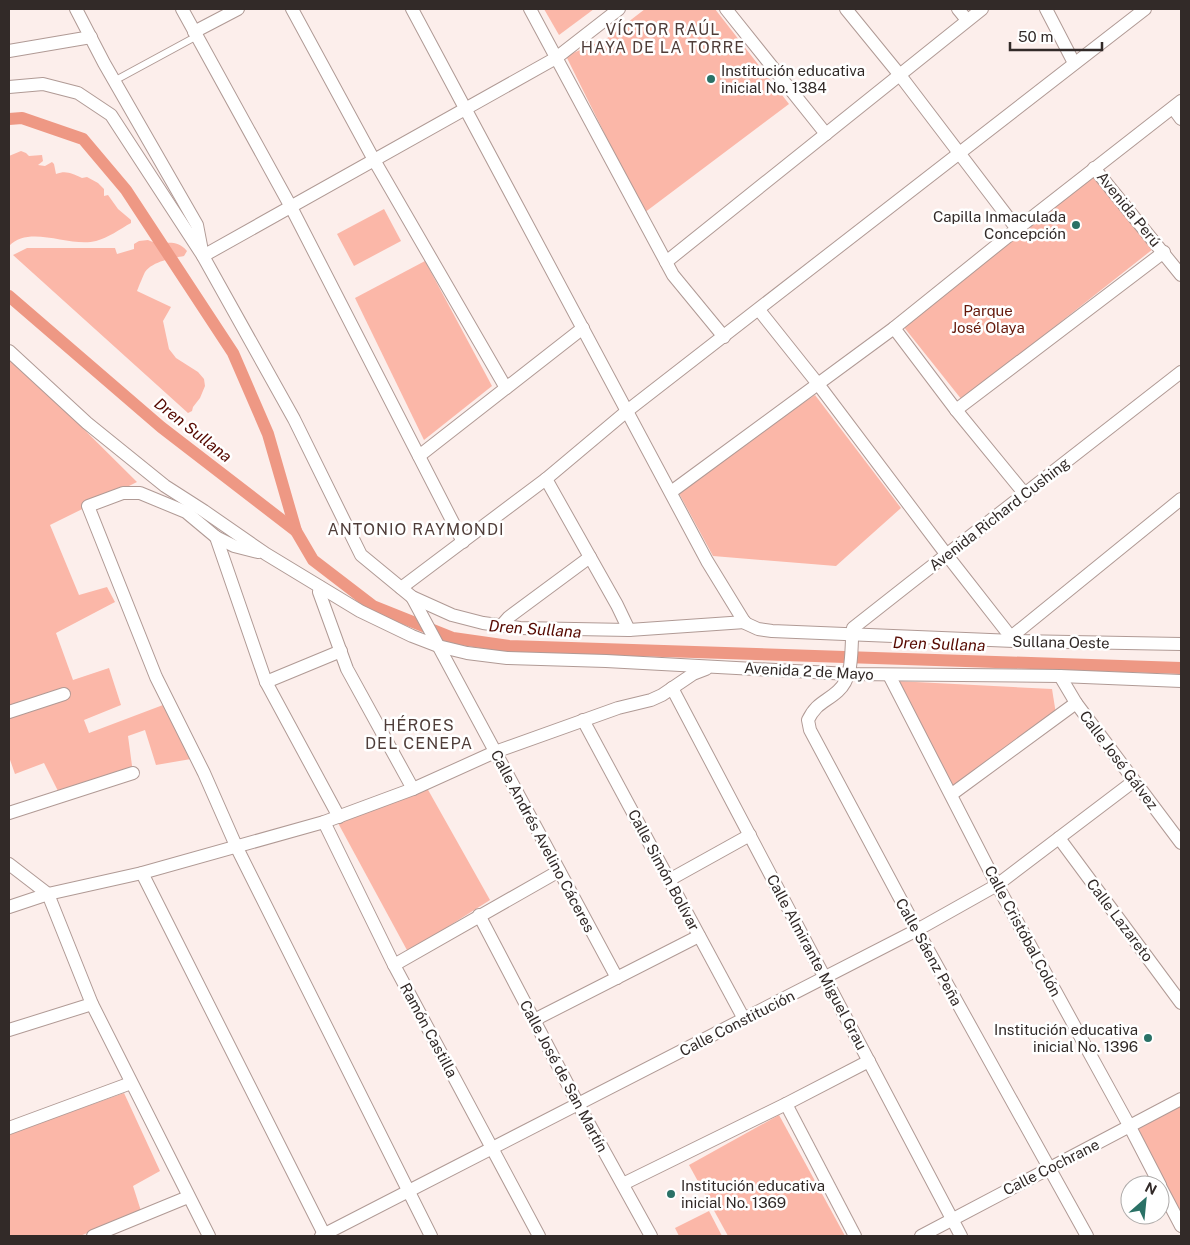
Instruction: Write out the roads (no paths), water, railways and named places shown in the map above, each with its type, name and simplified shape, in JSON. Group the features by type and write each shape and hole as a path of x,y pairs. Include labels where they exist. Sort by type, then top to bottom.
{"street":[{"path":"76,9 114,81 197,225 203,256"},
{"path":"182,9 291,207 463,542"},
{"path":"195,34 238,9"},
{"path":"292,9 374,160 506,388"},
{"path":"9,87 43,84 78,93 111,115 203,256 294,419 361,556 415,603 452,615 501,626 629,630 745,622 707,561 412,9"},
{"path":"530,9 673,275 724,337"},
{"path":"203,256 556,58 619,9"},
{"path":"726,9 826,134"},
{"path":"846,9 900,74 1017,229"},
{"path":"958,9 967,20"},
{"path":"666,262 982,9"},
{"path":"1046,9 1074,63"},
{"path":"400,588 546,479 628,411 1145,9"},
{"path":"9,51 91,37"},
{"path":"671,492 894,328 1177,104 1181,119"},
{"name":"Avenida Perú","path":"1094,168 1181,275"},
{"path":"956,410 1164,252"},
{"path":"759,310 1013,639 1181,499"},
{"path":"418,456 584,328"},
{"path":"894,328 956,410 1024,493"},
{"path":"9,351 88,423 165,486 266,554"},
{"name":"Avenida Richard Cushing","path":"852,637 853,628 1181,372"},
{"path":"546,479 618,605 629,630"},
{"path":"266,554 234,546 216,537 186,512 140,493 123,493 88,506 156,677 204,772 237,848 428,1233"},
{"path":"216,537 266,682 339,817"},
{"name":"Avenida 2 de Mayo","path":"266,554 360,611 412,636 467,653 507,658 849,671 889,675 1060,676 1181,681"},
{"path":"501,626 509,617 590,557"},
{"path":"320,587 319,592 347,669 412,789"},
{"name":"Calle Andrés Avelino Cáceres","path":"415,603 617,978"},
{"name":"Sullana Oeste","path":"745,622 758,629 772,631 852,637 1181,644"},
{"path":"849,671 852,637"},
{"path":"266,682 341,651"},
{"path":"9,907 48,894 142,873 237,848 339,817 412,789 495,752 631,704 651,700 662,695 693,674 713,667"},
{"name":"Calle Sáenz Peña","path":"849,671 839,690 812,711 808,720 810,730 917,930 1087,1236"},
{"name":"Calle Cristóbal Colón","path":"889,675 952,794 997,885 1154,1175"},
{"name":"Calle José Gálvez","path":"1060,676 1076,703 1181,843"},
{"name":"Calle Almirante Miguel Grau","path":"672,688 961,1236"},
{"path":"9,712 64,694"},
{"path":"952,794 1076,703"},
{"name":"Calle Simón Bolívar","path":"584,720 744,1019"},
{"path":"9,813 133,773"},
{"name":"Calle Constitución","path":"324,1236 917,930 997,885 1134,781"},
{"name":"Ramón Castilla","path":"324,822 394,965 539,1236"},
{"path":"669,880 750,835"},
{"name":"Calle Lazareto","path":"1059,838 1181,1003"},
{"path":"9,864 48,894 92,1004 209,1236"},
{"path":"394,965 559,871"},
{"path":"142,873 324,1236"},
{"name":"Calle José de San Martín","path":"479,915 578,1104 651,1236"},
{"path":"534,1020 699,936"},
{"path":"9,1030 92,1004"},
{"path":"622,1184 869,1061"},
{"path":"9,1128 131,1083"},
{"name":"Calle Cochrane","path":"922,1236 1181,1099"},
{"path":"786,1104 855,1236"},
{"path":"93,1236 188,1196"},
{"name":"Calle Cristóbal Colón","path":"1170,1205 1181,1226"}],"lane":[{"path":"114,81 195,34"}],"waterway":[{"path":"9,119 22,118 83,139 126,190 233,353 268,434 296,531"},
{"name":"Dren Sullana","path":"9,296 161,427 296,531 313,560 373,606 453,638 509,646 1181,668"}],"place":[{"name":"Institución educativa inicial No. 1384","path":"711,79"},
{"name":"Capilla Inmaculada Concepción","path":"1076,225"},
{"name":"Institución educativa inicial No. 1396","path":"1148,1038"},
{"name":"Institución educativa inicial No. 1369","path":"671,1194"}],"district":[{"name":"VÍCTOR RAÚL HAYA DE LA TORRE","path":"663,38"},
{"name":"ANTONIO RAYMONDI","path":"416,529"},
{"name":"HÉROES DEL CENEPA","path":"419,734"}],"park label":[{"name":"Parque José Olaya","path":"988,318"}]}
